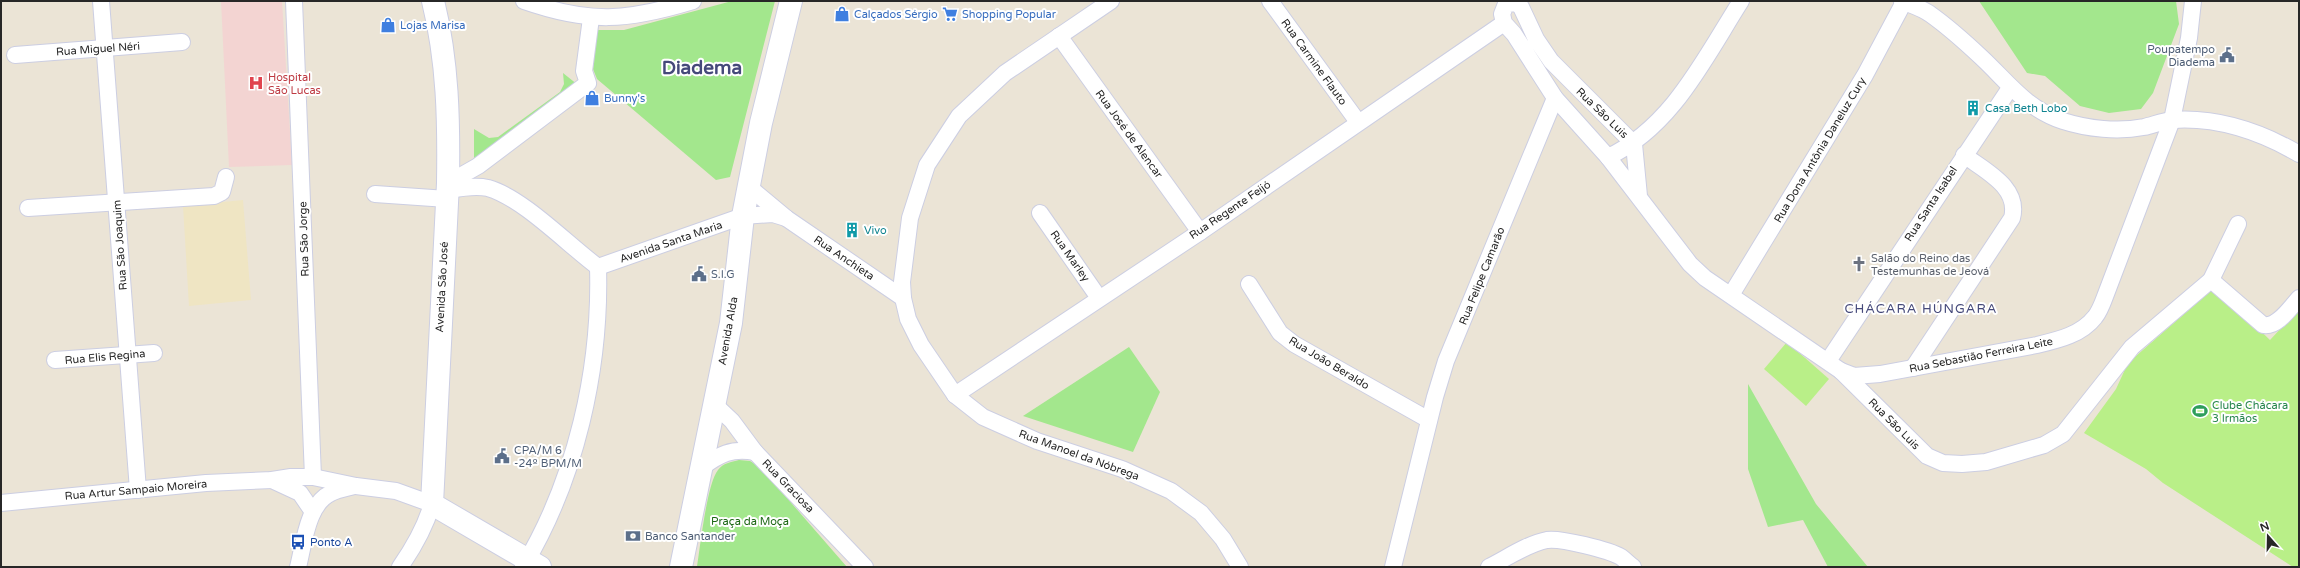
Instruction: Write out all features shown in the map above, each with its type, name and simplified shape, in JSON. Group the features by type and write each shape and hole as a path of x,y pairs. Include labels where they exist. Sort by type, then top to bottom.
{"main road":[{"name":"Avenida São José","path":"432,504 448,191 447,83 433,1"},
{"name":"Avenida Alda","path":"681,567 731,323 743,216 761,123 791,1"},
{"path":"432,504 530,564"}],"street":[{"name":"Rua São Joaquim","path":"101,1 138,490"},
{"name":"Rua São Jorge","path":"294,1 313,477"},
{"path":"524,1 566,14 591,18 644,15 693,1"},
{"name":"Rua Manoel da Nóbrega","path":"1111,1 1005,73 959,116 927,165 910,218 902,282 903,298 908,319 921,346 955,395 983,417 1037,441 1122,469 1171,492 1201,513 1224,539 1240,567"},
{"name":"Rua Carmine Flauto","path":"1270,1 1358,122"},
{"path":"1634,144 1674,106 1741,1"},
{"name":"Rua Sebastião Ferreira Leite","path":"1842,371 1854,376 1880,374 2063,339 2080,330 2095,317 2106,294 2172,120 2189,38 2193,1"},
{"path":"1904,2 1934,18 1981,57 2010,88 2032,106 2063,121 2099,129 2142,127 2172,120 2201,121 2233,125 2275,140 2299,154"},
{"name":"Rua Dona Antônia Daneluz Cury","path":"1731,295 1865,75 1904,2"},
{"path":"1555,98 1514,34 1504,23 1502,14 1516,3 1544,52 1575,86"},
{"path":"448,191 478,166 588,82 584,71 591,18"},
{"name":"Rua Regente Feijó","path":"955,395 1200,232 1504,23"},
{"name":"Rua José de Alencar","path":"1059,36 1200,232"},
{"name":"Rua Miguel Néri","path":"15,55 182,42"},
{"name":"Rua São Luis","path":"1639,196 1634,144 1575,86 1555,98 1608,157 1690,264 1705,278 1842,371 1927,456 1943,463 1962,464 1986,462 2044,445 2063,434 2132,347 2211,280 2238,224"},
{"name":"Rua Santa Isabel","path":"1828,361 2010,88"},
{"name":"Rua Felipe Camarão","path":"1393,567 1429,420 1446,361 1555,98"},
{"name":"Rua São Luis","path":"1608,157 1634,144"},
{"path":"1914,368 2014,213 2015,208 2011,195 2005,185 1964,155"},
{"path":"28,208 116,201 214,196 222,192 226,177"},
{"path":"374,194 448,191 470,187 487,188 508,197 598,267 598,296 595,335 584,402 573,452 558,495 530,564"},
{"name":"Rua Anchieta","path":"749,187 786,218 903,298"},
{"name":"Rua Marley","path":"1040,213 1099,298"},
{"name":"Rua Anchieta","path":"743,216 773,214 786,218"},
{"name":"Avenida Santa Maria","path":"598,267 743,216"},
{"path":"2211,280 2263,325 2268,326 2275,323 2299,298"},
{"name":"Rua João Beraldo","path":"1249,284 1280,333 1294,344 1429,420"},
{"name":"Rua Elis Regina","path":"55,360 154,353"},
{"name":"Rua Graciosa","path":"714,404 732,421 755,452 865,567"},
{"path":"701,468 727,452 740,449 755,452"},
{"name":"Rua Artur Sampaio Moreira","path":"1,503 206,483 272,480 291,476 313,477 356,486 396,491 432,504"},
{"name":"Rua Artur Sampaio Moreira","path":"272,480 300,493 313,512 320,501 330,493 356,486"},
{"name":"Avenida São José","path":"400,567 415,545 427,522 432,504"},
{"path":"298,567 313,512"},
{"path":"1489,567 1528,547 1548,540 1570,542 1592,547 1621,557 1633,567"}],"shaded area":[{"name":"Hospital São Lucas","path":"221,1 282,1 292,165 229,167"},
{"path":"243,200 251,300 189,306 183,206"}],"green space":[{"path":"732,1 775,1 730,177 716,180 597,79 593,69 597,30 624,30"},
{"path":"1979,1 2176,1 2179,24 2153,93 2141,109 2109,113 2080,106 2045,76 2027,73"},
{"path":"563,73 588,93 479,172 474,164 474,129 489,138 498,137 560,92 564,84"},
{"name":"Clube Chácara 3 Irmãos","path":"2215,287 2270,340 2299,309 2299,567 2293,567 2163,483 2146,469 2084,433 2116,389 2128,363"},
{"path":"1787,342 1829,379 1806,406 1764,369"},
{"path":"1129,347 1160,392 1133,452 1023,416"},
{"path":"1748,384 1816,504 1868,567 1828,567 1803,520 1768,527 1748,469"},
{"name":"Praça da Moça","path":"739,460 750,461 760,467 847,567 697,567 707,501 714,477 722,466"}],"place":[{"name":"Calçados Sérgio","path":"842,14"},
{"name":"Shopping Popular","path":"950,14"},
{"name":"Lojas Marisa","path":"388,25"},
{"name":"Poupatempo Diadema","path":"2227,55"},
{"name":"Hospital São Lucas","path":"256,83"},
{"name":"Bunny's","path":"592,98"},
{"name":"Casa Beth Lobo","path":"1973,108"},
{"name":"Vivo","path":"852,230"},
{"name":"Salão do Reino das Testemunhas de Jeová","path":"1859,264"},
{"name":"S.I.G","path":"699,274"},
{"name":"Clube Chácara 3 Irmãos","path":"2200,411"},
{"name":"CPA/M 6 -24º BPM/M","path":"502,456"},
{"name":"Banco Santander","path":"633,536"},
{"name":"Ponto A","path":"298,542"}],"district":[{"name":"Diadema","path":"702,68"},
{"name":"CHÁCARA HÚNGARA","path":"1921,309"}]}
